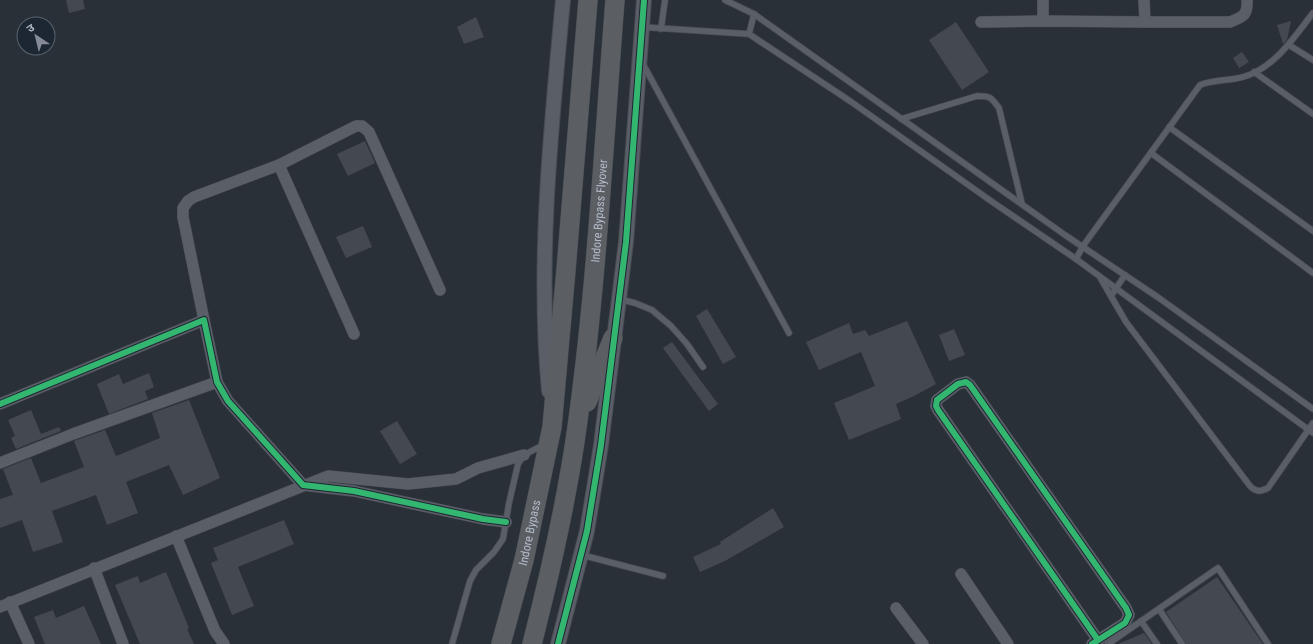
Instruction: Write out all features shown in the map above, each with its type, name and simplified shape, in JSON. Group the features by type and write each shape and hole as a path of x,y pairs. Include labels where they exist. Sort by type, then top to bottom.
{"highway":[{"path":"553,419 588,0"},
{"name":"Indore Bypass Flyover","path":"578,421 590,312 615,0"},
{"path":"532,644 559,530 578,421 613,338"},
{"name":"Indore Bypass","path":"501,644 524,560 553,419"}],"street":[{"path":"553,419 545,350 547,200 554,97 563,0"},
{"path":"558,644 582,555 601,445 626,242 644,0"},
{"path":"1043,0 1043,21"},
{"path":"1144,0 1145,22"},
{"path":"981,22 1230,22 1239,19 1244,14 1247,10 1247,0"},
{"path":"440,290 369,132 362,126 356,126 279,165 194,197 188,201 183,208 183,217 217,382 228,401 303,485 354,491 506,522"},
{"path":"279,165 354,334"},
{"path":"0,404 204,320"},
{"path":"0,463 73,434 217,382"},
{"path":"966,382 970,385 1126,608 1129,615 1125,623 1100,643 938,410 936,406 937,400 958,384 966,382"},
{"path":"29,644 5,604 303,485 328,476 408,484 456,479 478,468 524,455"},
{"path":"176,536 215,631 224,644"},
{"path":"94,568 123,644"},
{"path":"962,574 1008,644"},
{"path":"896,608 923,644"}],"lane":[{"path":"661,29 665,0"},
{"path":"725,0 754,14 1313,409"},
{"path":"1076,259 1083,246 1200,84 1208,81 1229,80 1244,76 1261,68 1285,50 1313,13"},
{"path":"749,34 754,14"},
{"path":"642,27 749,34 850,101 991,202 1076,259 1310,431"},
{"path":"1289,45 1313,60"},
{"path":"640,59 789,333"},
{"path":"1254,72 1313,114"},
{"path":"901,119 976,96 987,96 992,99 999,108 1022,204"},
{"path":"1169,127 1313,230"},
{"path":"1151,153 1313,274"},
{"path":"1111,296 1125,275"},
{"path":"1100,276 1126,322 1250,486 1255,490 1261,492 1268,488 1310,431 1313,423"},
{"path":"618,299 635,303 652,310 687,344 703,367"},
{"path":"452,644 470,582 476,570 494,552 503,539 514,476 518,464 524,455 548,443"},
{"path":"582,555 663,576"},
{"path":"1100,643 1141,621 1218,568 1268,644"},
{"path":"1159,609 1182,644"},
{"path":"1141,621 1157,644"}],"building":[{"path":"66,0 83,0 85,9 69,13"},
{"path":"476,17 484,37 464,44 457,27"},
{"path":"1291,21 1287,40 1283,44 1277,25"},
{"path":"956,22 989,72 962,90 929,40"},
{"path":"1242,52 1249,62 1239,68 1233,58"},
{"path":"365,141 375,163 348,176 337,154"},
{"path":"363,226 372,247 346,258 336,237"},
{"path":"707,309 736,357 723,364 696,316"},
{"path":"907,321 936,384 896,404 901,419 849,440 834,403 875,386 861,352 819,370 806,342 849,323 853,334 865,330 869,336"},
{"path":"954,329 965,355 949,361 939,335"},
{"path":"672,342 718,404 709,411 663,348"},
{"path":"149,373 154,387 145,391 148,399 109,414 97,384 119,374 123,384"},
{"path":"189,400 220,478 183,495 169,465 126,482 138,513 107,525 96,495 52,511 63,542 33,552 22,520 0,528 0,499 13,495 3,469 31,458 41,483 84,467 74,441 105,430 116,456 160,438 152,413"},
{"path":"31,410 41,434 59,427 61,431 16,449 11,438 15,436 8,420"},
{"path":"397,421 417,454 400,464 380,431"},
{"path":"773,508 784,527 725,561 700,572 693,557 721,544 720,542"},
{"path":"284,520 294,544 238,567 254,606 232,615 211,563 218,560 213,548"},
{"path":"166,572 194,644 140,644 115,585 138,576 140,583"},
{"path":"1217,577 1263,644 1186,644 1166,612"},
{"path":"84,606 101,644 45,644 34,617 53,610 56,618"},
{"path":"1144,633 1152,644 1118,644"}],"cycle path":[{"path":"558,644 587,531 601,445 626,242 644,0"},
{"path":"0,404 204,320 217,382 228,401 303,485 354,491 483,519 506,522"},
{"path":"1092,644 1125,623 1129,615 1126,608 970,385 966,382 958,384 937,400 936,406 938,410 1098,640"}]}
